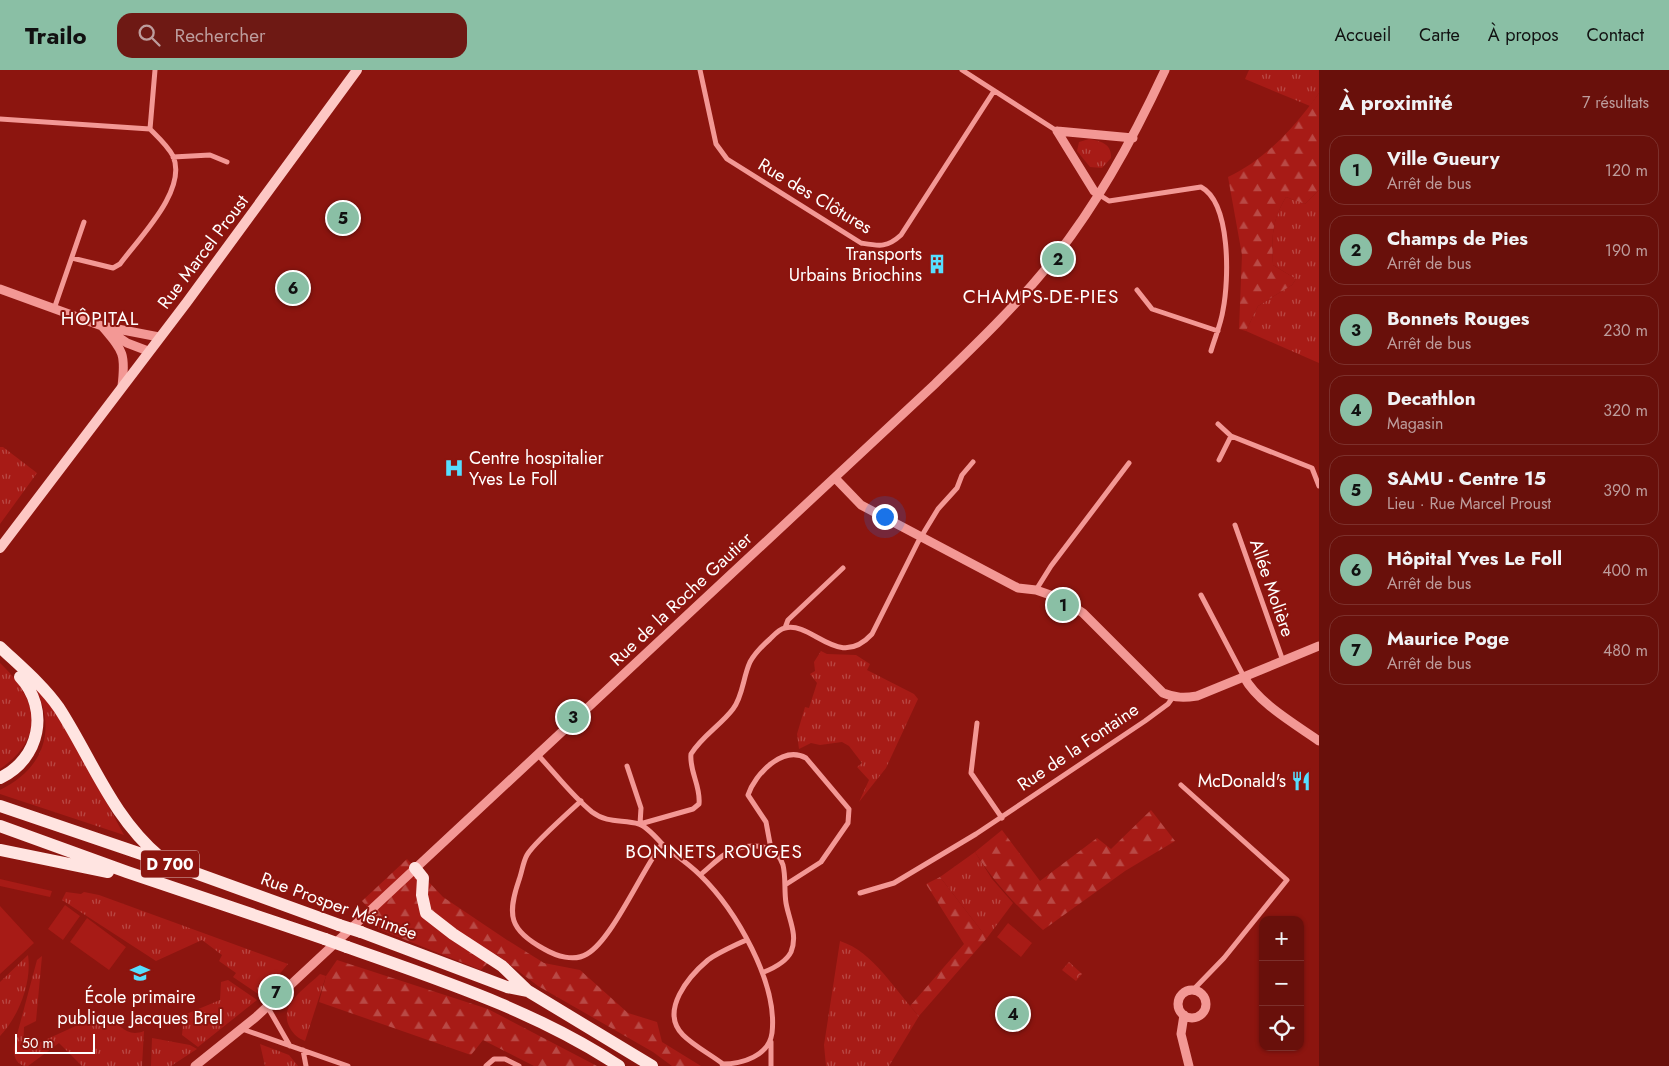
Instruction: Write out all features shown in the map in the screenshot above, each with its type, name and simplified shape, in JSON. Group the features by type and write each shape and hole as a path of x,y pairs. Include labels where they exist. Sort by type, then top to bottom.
{"main road":[{"name":"Rue Marcel Proust","path":"0,548 51,483 357,70"},
{"path":"0,647 58,707 117,810 142,842 165,862"},
{"path":"0,658 28,685 38,709 38,730 30,751 16,768 0,778"},
{"name":"Rue Prosper Mérimée","path":"0,806 165,862 361,932 507,988 528,991 652,1066"},
{"name":"Rue Prosper Mérimée","path":"0,826 477,994 550,1027 619,1066"},
{"path":"0,850 112,873 127,872"},
{"path":"415,868 423,878 422,895 426,913 453,934 502,966 528,991"}],"street":[{"path":"72,258 113,268 120,264 171,194 176,180 173,157 150,129 156,70"},
{"name":"Rue des Clôtures","path":"700,70 716,144 727,159 861,243 877,246 891,244 901,235 994,91"},
{"path":"962,70 1057,131 1094,191 1109,201 1201,187 1210,192 1220,210 1225,248 1226,286 1218,331 1211,351"},
{"name":"Rue de la Roche Gautier","path":"195,1066 242,1029 835,478 935,384 1021,297 1044,271 1098,194 1133,138 1165,70"},
{"path":"0,119 150,129"},
{"path":"1057,131 1133,138"},
{"path":"173,157 210,155 227,162"},
{"path":"54,309 84,222"},
{"path":"0,289 102,326 159,337"},
{"path":"1137,290 1152,309 1218,331"},
{"path":"102,326 127,343 148,351"},
{"path":"102,326 122,350 124,368 122,386"},
{"path":"1218,424 1231,436 1312,468 1319,486"},
{"path":"1219,460 1231,436"},
{"path":"537,754 591,811 607,820 640,824 693,809 699,804 700,795 690,760 691,754 737,703 749,663 755,654 777,632 785,628 796,628 827,644 840,647 854,647 864,643 872,634 921,537 938,509 957,488 962,474 973,462"},
{"path":"1036,590 1129,463"},
{"path":"835,478 861,505 1018,588 1036,590 1062,600 1083,613 1163,693 1173,697 1197,696 1319,646"},
{"name":"Allée Molière","path":"1235,525 1283,661"},
{"path":"785,628 788,620 843,568"},
{"path":"1201,596 1248,684 1278,712 1319,741"},
{"name":"Rue de la Fontaine","path":"860,893 894,883 1002,818 1146,721 1168,704 1173,697"},
{"path":"977,723 971,774 1002,818"},
{"path":"771,850 766,822 748,794 757,776 777,760 792,754 800,755 806,758 849,809 849,816 848,823 824,858 815,866 785,884"},
{"path":"628,766 641,808 640,824"},
{"path":"1181,786 1287,880 1224,958 1193,990 1185,992 1179,999 1179,1007 1184,1015 1181,1034 1189,1066"},
{"path":"581,801 528,854 512,902 512,912 518,930 542,948 558,955 572,957 579,957 595,948 620,914 650,859 662,844"},
{"path":"640,824 700,875 716,893 764,972 772,1004 771,1066"},
{"path":"700,875 726,854 739,848 753,845 771,850 778,856 783,865 786,901 794,938 790,954 778,966 764,972"},
{"path":"746,940 708,960 684,987 673,1007 674,1020 682,1034 724,1065 746,1061 759,1054 771,1041"},
{"path":"1184,1015 1196,1017 1206,1009 1204,996 1193,990"},
{"path":"267,1006 290,1046"},
{"path":"242,1029 348,1066"},
{"path":"303,1050 306,1066"},
{"path":"486,1066 494,1059 505,1059 519,1066"}],"green space":[{"path":"1249,70 1319,70 1319,93 1310,106 1245,79"},
{"path":"1319,93 1319,190 1305,204 1286,197 1275,222 1272,246 1273,265 1296,279 1292,285 1258,306 1246,331 1239,329 1242,255 1228,177 1255,161 1279,141"},
{"path":"1089,139 1101,142 1110,149 1111,158 1102,168 1090,167 1077,151 1079,142"},
{"path":"1319,190 1319,363 1246,331 1258,306 1292,285 1296,279 1273,265 1272,246 1275,222 1281,206 1286,197 1305,204"},
{"path":"0,447 3,447 37,473 0,524"},
{"path":"821,651 827,654 856,655 870,664 867,670 914,694 918,699 886,768 859,802 869,780 857,767 862,763 849,746 842,742 820,745 811,743 799,749 797,734 805,707 809,708 817,683 810,674 815,671 814,662"},
{"path":"0,663 13,676 22,690 29,703 32,717 30,731 25,744 15,757 0,769"},
{"path":"33,683 57,711 124,835 0,794 0,790 28,770 37,758 43,745 45,716 41,700"},
{"path":"1151,810 1175,841 1125,871 1043,930 1006,893 975,852 1002,830 1040,881 1097,838 1111,849"},
{"path":"975,852 992,879 1013,903 987,938 940,877"},
{"path":"407,859 443,897 507,940 544,963 580,970 628,1013 657,1022 662,1042 701,1066 672,1066 653,1052 538,986 496,954 481,970 378,929 379,920 362,901"},
{"path":"940,877 987,938 919,1016 910,1006 964,944 926,884"},
{"path":"0,879 52,891 50,897 0,886"},
{"path":"66,892 81,894 84,892 99,895 288,964 261,996 233,977 236,973 219,961 222,955 202,940 156,961 62,900"},
{"path":"65,905 80,916 63,940 48,929"},
{"path":"0,906 34,943 0,974"},
{"path":"87,918 126,947 109,970 70,942"},
{"path":"1008,923 1032,943 1021,957 997,937"},
{"path":"840,941 852,946 874,963 919,1016 889,1066 826,1066 824,1045"},
{"path":"28,955 28,976 23,998 13,1019 0,1036 0,982"},
{"path":"42,956 36,1021 24,1027 23,1050 100,1015 104,1018 108,1016 128,1032 138,1033 144,1031 142,1066 82,1066 59,1043 28,1066 24,1066 16,1060 14,1046 37,960"},
{"path":"337,960 488,1009 597,1066 534,1066 483,1040 471,1055 319,1002 326,976"},
{"path":"1069,962 1082,974 1076,981 1062,970"},
{"path":"320,974 326,976 305,1041 293,1033 287,1020 287,1012 290,1004 301,991"},
{"path":"228,980 257,1000 198,1047 182,1035 184,1015 220,1000 221,982"},
{"path":"152,1038 190,1045 197,1049 171,1066 151,1066"},
{"path":"260,1044 289,1055 298,1066 265,1066"}],"place":[{"name":"SAMU - Centre 15","path":"343,218"},
{"name":"Champs de Pies","path":"1058,259"},
{"name":"Transports Urbains Briochins","path":"937,264"},
{"name":"Hôpital Yves Le Foll","path":"293,288"},
{"name":"Centre hospitalier Yves Le Foll","path":"454,468"},
{"name":"Ville Gueury","path":"1063,605"},
{"name":"Bonnets Rouges","path":"573,717"},
{"name":"McDonald's","path":"1301,781"},
{"name":"École primaire publique Jacques Brel","path":"140,973"},
{"name":"Maurice Poge","path":"276,992"},
{"name":"Decathlon","path":"1013,1014"}],"district":[{"name":"CHAMPS-DE-PIES","path":"1041,296"},
{"name":"HÔPITAL","path":"100,318"},
{"name":"BONNETS ROUGES","path":"714,851"}]}
